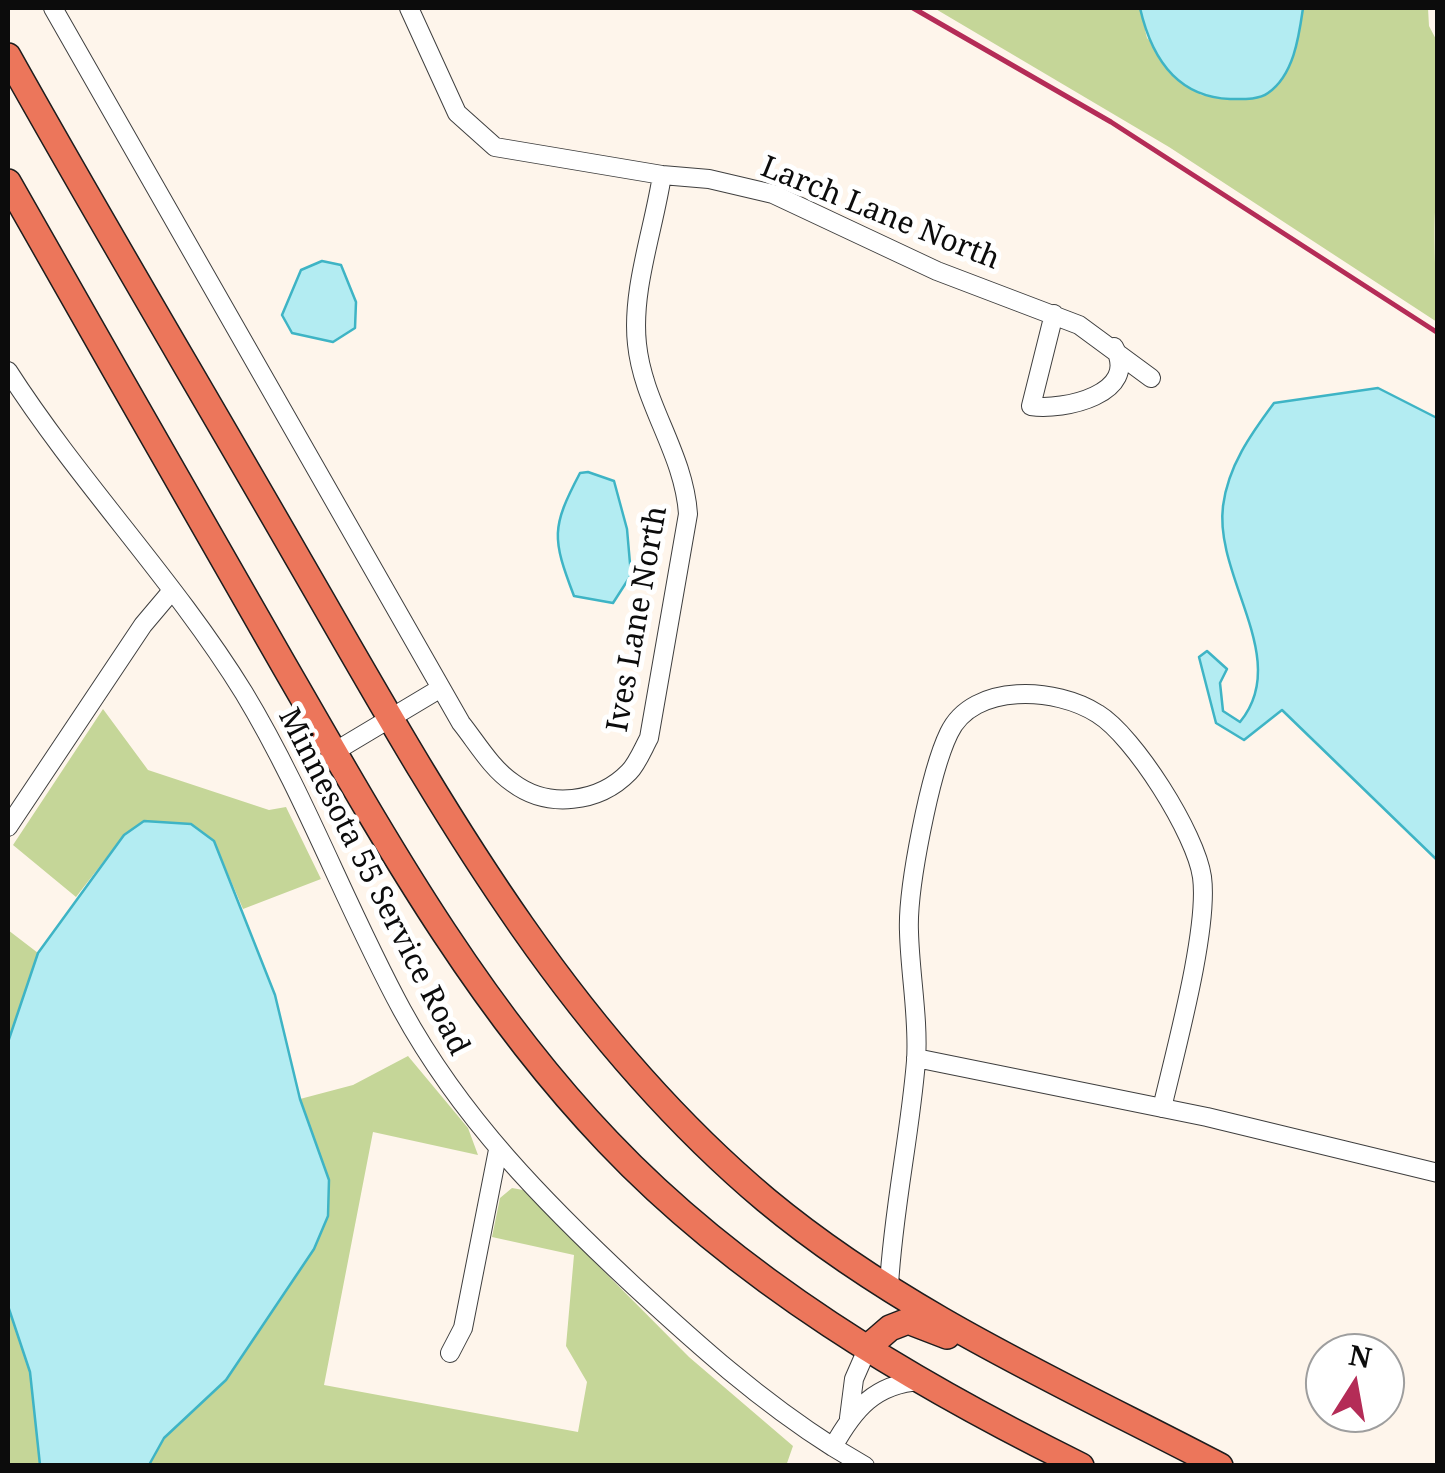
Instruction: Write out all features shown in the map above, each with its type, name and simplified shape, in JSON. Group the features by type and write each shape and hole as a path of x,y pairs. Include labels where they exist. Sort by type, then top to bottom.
{"highway":[{"path":"8,56 444,813 538,954 666,1107 766,1200 889,1286 998,1353 1220,1466"},
{"path":"8,182 426,906 510,1028 571,1102 665,1197 725,1247 868,1347 1081,1466"},
{"path":"868,1347 890,1328 908,1321 942,1334 1066,1400 1080,1405 1092,1400"}],"street":[{"name":"Ives Lane North","path":"54,8 440,688 496,768 514,785 540,797 570,800 601,793 631,771 649,738 688,514 686,484 645,379 637,344 637,311 662,175"},
{"name":"Larch Lane North","path":"409,8 457,112 495,147 709,179 774,194 937,271 1054,314 1113,347 1151,378"},
{"path":"1054,314 1031,406 1049,409 1092,400 1109,386 1118,370 1120,358 1113,347"},
{"name":"Minnesota 55 Service Road","path":"8,372 76,472 244,694 403,1012 448,1084 498,1150 559,1216 716,1362 766,1405 864,1466"},
{"path":"8,827 144,625 170,593"},
{"path":"334,752 440,688"},
{"path":"889,1286 916,1058 908,926 914,865 949,731 972,707 1002,695 1062,702 1096,712 1116,729 1172,800 1202,877 1200,921 1162,1108"},
{"path":"916,1058 1162,1108 1438,1172"},
{"path":"450,1353 463,1328 498,1150"},
{"path":"850,1418 854,1379 868,1347"},
{"path":"832,1447 850,1418 873,1394 897,1382 924,1381"}],"green space":[{"path":"934,8 1140,8 1147,38 1201,95 1227,98 1265,92 1278,83 1294,53 1303,8 1428,8 1429,26 1438,43 1437,322 1169,147"},
{"path":"103,709 148,770 269,810 286,807 321,879 243,909 214,841 124,835 76,897 13,845"},
{"path":"8,930 38,953 8,1042"},
{"path":"408,1056 468,1128 478,1155 373,1132 324,1385 578,1432 587,1382 566,1346 574,1255 492,1237 500,1198 512,1188 523,1190 689,1357 793,1446 786,1466 149,1466 164,1438 226,1380 314,1249 328,1216 329,1180 300,1099 353,1085"},
{"path":"8,1306 30,1372 40,1465 8,1465"}],"water":[{"path":"1140,8 1303,8 1294,54 1277,85 1255,98 1230,99 1195,91 1169,71 1151,42"},
{"path":"322,261 341,265 356,302 355,328 333,342 292,333 282,315 301,270"},
{"path":"1378,388 1437,418 1437,860 1282,710 1244,740 1216,723 1199,657 1207,651 1227,669 1220,683 1223,711 1240,722 1254,698 1258,672 1248,617 1223,533 1223,506 1235,464 1257,427 1274,403"},
{"path":"580,473 614,481 627,529 631,575 613,603 574,596 559,546 564,507"},
{"path":"144,821 191,824 214,841 275,995 300,1099 329,1180 328,1216 314,1249 226,1380 164,1438 149,1465 40,1465 30,1372 8,1306 8,1042 38,953 124,835"}],"railway":[{"path":"913,8 1111,122 1438,333"}]}
